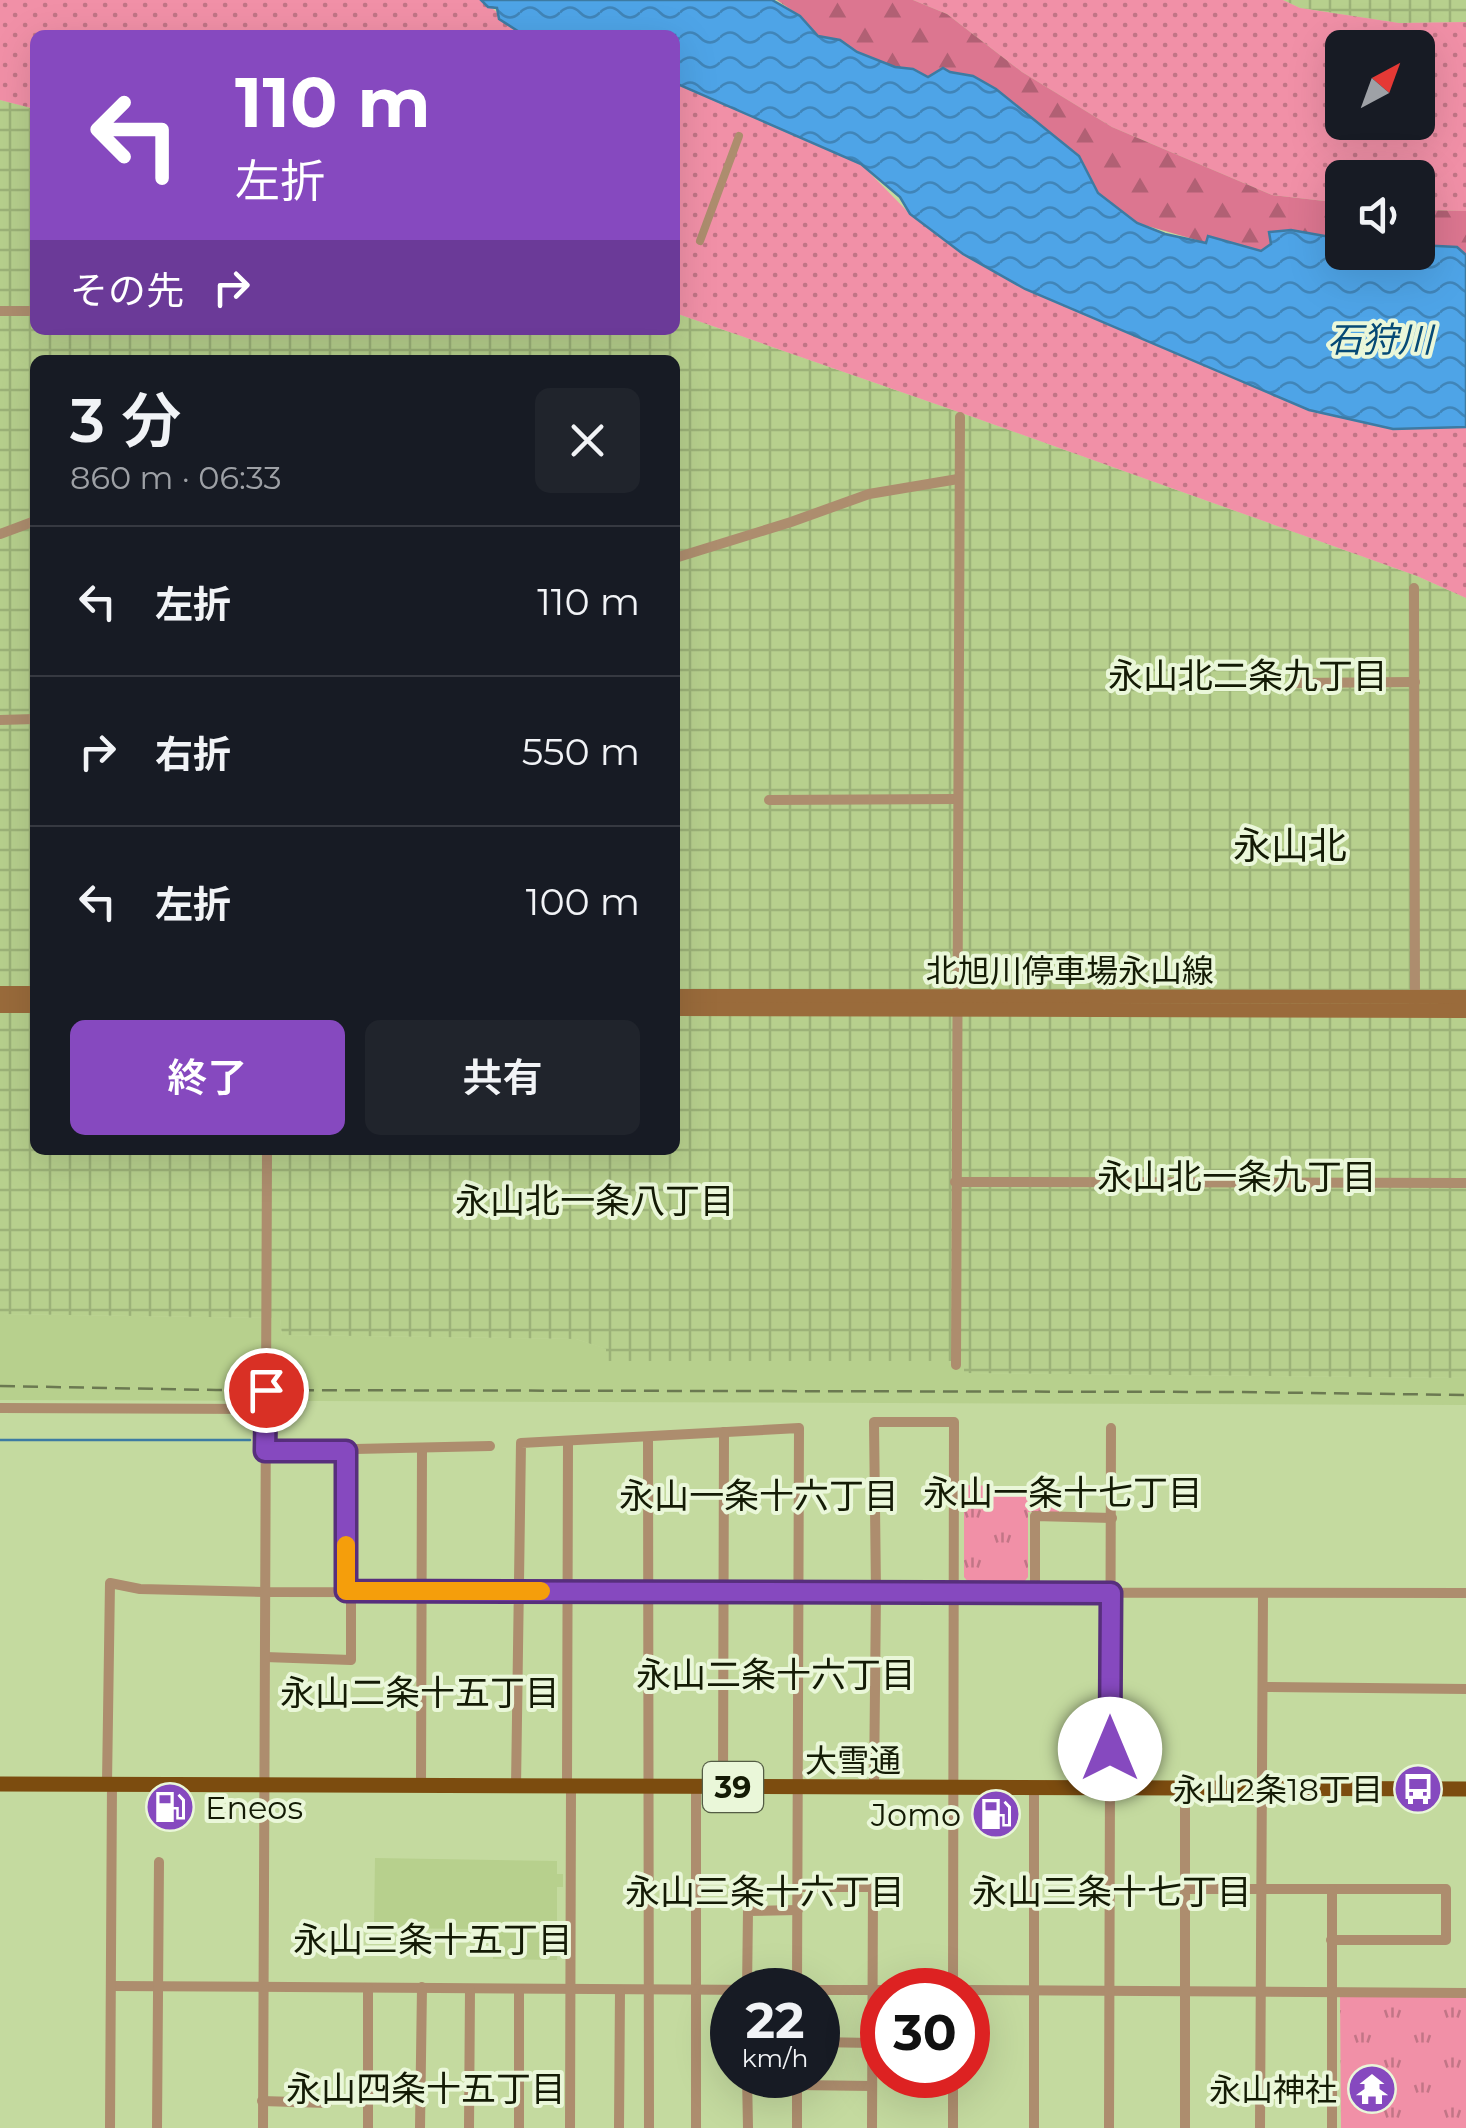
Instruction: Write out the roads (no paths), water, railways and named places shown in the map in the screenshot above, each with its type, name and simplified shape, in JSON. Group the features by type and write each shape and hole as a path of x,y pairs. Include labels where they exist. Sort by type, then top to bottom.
{"highway":[{"name":"大雪通","path":"0,1784 1466,1789"}],"main road":[{"path":"0,993 30,993"},
{"name":"北旭川停車場永山線","path":"680,996 956,1004"},
{"name":"北旭川停車場永山線","path":"680,1009 956,1004 1415,1004 1466,997"},
{"name":"北旭川停車場永山線","path":"1415,1004 1466,1011"},
{"path":"0,1006 30,1006"}],"street":[{"path":"700,241 740,136"},
{"path":"0,311 30,312"},
{"path":"956,1365 960,418"},
{"path":"680,556 869,494 958,478"},
{"path":"0,534 30,524"},
{"path":"1414,588 1415,1004"},
{"path":"1293,682 1414,682"},
{"path":"0,720 30,720"},
{"path":"769,800 957,798"},
{"path":"263,2128 267,1155"},
{"path":"955,1182 1466,1183"},
{"path":"0,1408 266,1409"},
{"path":"874,1787 874,1422 954,1422 953,1968"},
{"path":"516,1787 521,1444 799,1428 797,1968"},
{"path":"1109,2128 1111,1428"},
{"path":"723,1787 724,1432"},
{"path":"648,1436 649,2128"},
{"path":"568,1442 570,2128"},
{"path":"265,1451 490,1446"},
{"path":"421,1786 422,1449"},
{"path":"265,1658 351,1660 346,1451"},
{"path":"1035,1593 1035,1516 1112,1518"},
{"path":"110,2128 110,1583 140,1589 265,1592 1466,1593"},
{"path":"1260,2128 1263,1593"},
{"path":"1264,1687 1466,1689"},
{"path":"696,1786 696,2128"},
{"path":"1034,1788 1034,2128"},
{"path":"1185,1789 1185,2128"},
{"path":"157,2128 159,1862"},
{"path":"798,1887 873,1887 872,1968"},
{"path":"1185,1889 1446,1890 1446,1940 1332,1940"},
{"path":"1332,1890 1332,2128"},
{"path":"747,1968 748,1911 798,1910"},
{"path":"112,1986 710,1990"},
{"path":"420,2128 422,1987"},
{"path":"368,1988 368,2128"},
{"path":"469,2128 470,1989"},
{"path":"519,1989 519,2128"},
{"path":"619,2128 620,1990"},
{"path":"990,1990 1466,1993"},
{"path":"748,2098 748,2128"},
{"path":"797,2098 797,2128"},
{"path":"872,2098 872,2128"},
{"path":"953,2098 953,2128"},
{"path":"262,2101 327,2103"}],"water":[{"name":"石狩川","path":"481,0 772,0 800,16 818,36 840,40 857,52 928,77 943,68 973,76 996,89 1079,156 1098,193 1137,223 1165,234 1206,243 1208,236 1261,251 1271,244 1269,232 1291,230 1325,236 1325,270 1435,270 1435,246 1457,247 1466,255 1466,427 1393,429 1309,410 1025,289 963,254 910,214 900,197 861,164 680,85 680,30 516,30 499,19 497,8 488,7"}],"waterway":[{"path":"0,1440 250,1440"}],"railway":[{"path":"0,1386 1466,1395"}],"place":[{"name":"永山2条18丁目","path":"1418,1789"},
{"name":"Eneos","path":"170,1807"},
{"name":"Jomo","path":"996,1814"},
{"name":"永山神社","path":"1372,2089"}],"district":[{"name":"永山北二条九丁目","path":"1248,675"},
{"name":"永山北","path":"1290,845"},
{"name":"永山北一条九丁目","path":"1237,1176"},
{"name":"永山北一条八丁目","path":"595,1200"},
{"name":"永山一条十七丁目","path":"1063,1492"},
{"name":"永山一条十六丁目","path":"759,1495"},
{"name":"永山二条十六丁目","path":"776,1674"},
{"name":"永山二条十五丁目","path":"420,1692"},
{"name":"永山三条十六丁目","path":"765,1891"},
{"name":"永山三条十七丁目","path":"1112,1891"},
{"name":"永山三条十五丁目","path":"433,1939"},
{"name":"永山四条十五丁目","path":"426,2088"}]}
